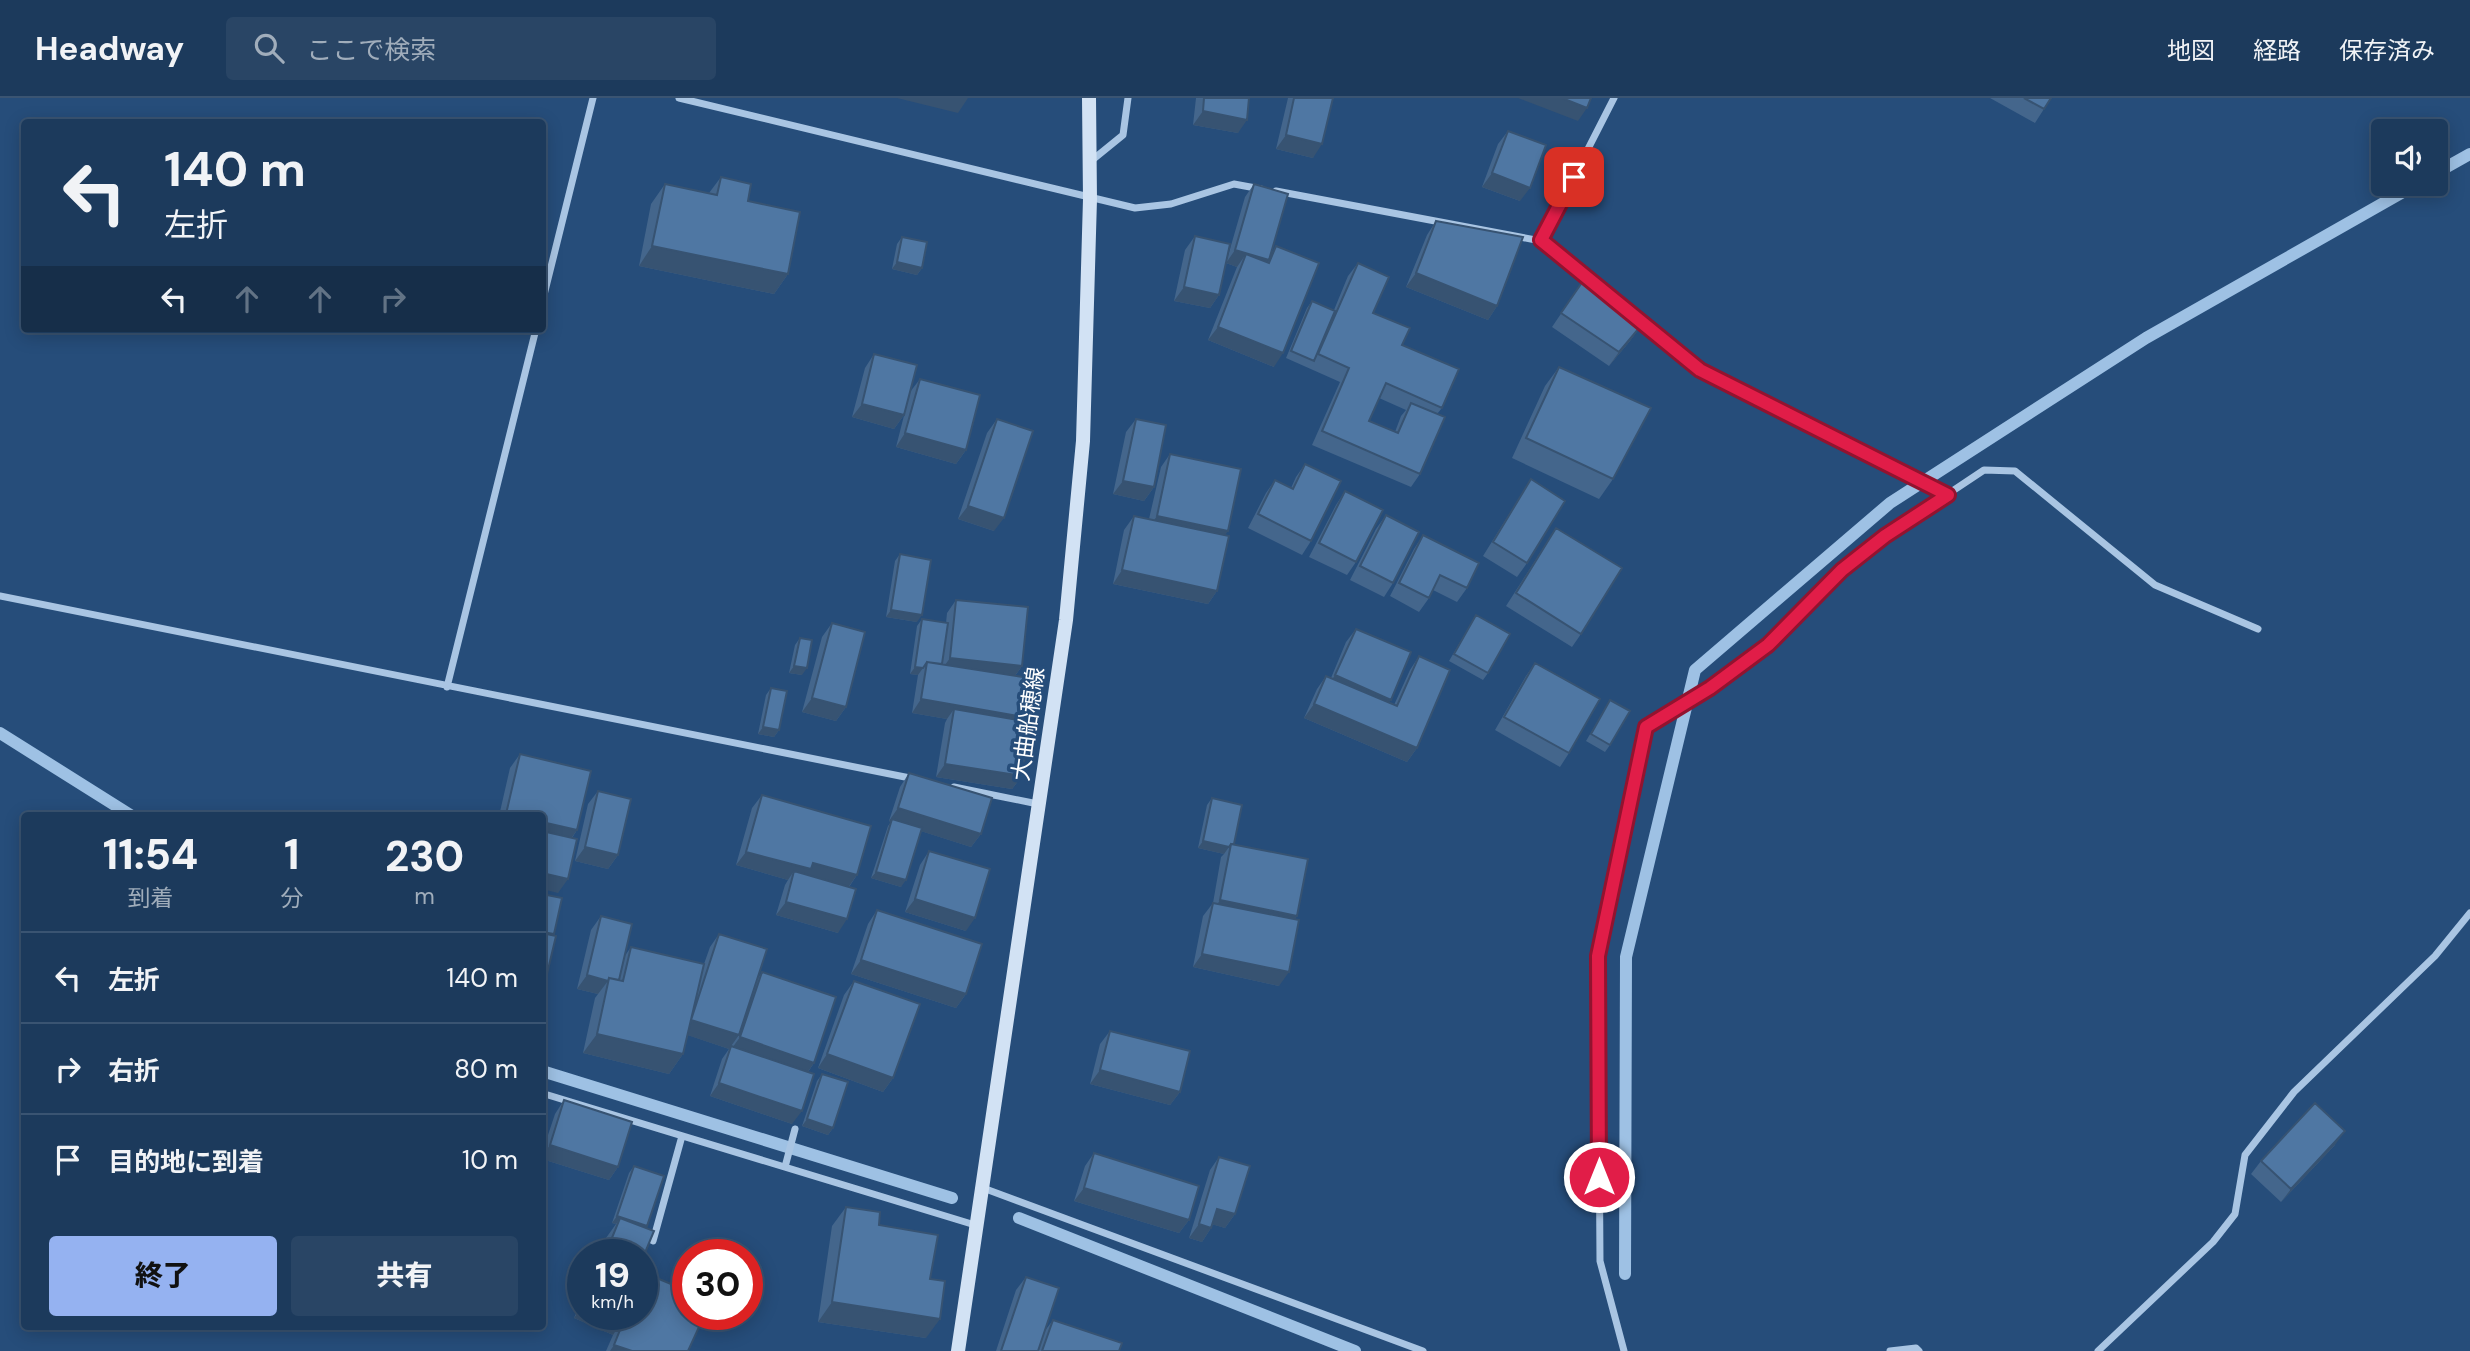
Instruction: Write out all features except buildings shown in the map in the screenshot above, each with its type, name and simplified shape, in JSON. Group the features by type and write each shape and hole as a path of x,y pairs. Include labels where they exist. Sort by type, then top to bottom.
{"main road":[{"name":"大曲船穂線","path":"958,1351 1066,620 1083,441 1090,199 1089,98"}],"street":[{"path":"546,287 593,98"},
{"path":"679,98 1135,208 1171,204 1234,184 1541,240 1700,370 1948,495"},
{"path":"1090,162 1123,135 1128,98"},
{"path":"1541,240 1614,98"},
{"path":"447,687 535,333"},
{"path":"1624,1351 1600,1261 1598,956 1646,727 1710,688 1768,645 1842,570 1885,536 1984,470 2015,471 2155,584 2258,629"},
{"path":"0,596 930,783"},
{"path":"944,785 1039,804"},
{"path":"2098,1351 2213,1242 2235,1213 2245,1155 2294,1092 2435,956 2470,913"},
{"path":"548,1095 975,1225"},
{"path":"785,1167 794,1133"},
{"path":"654,1239 682,1136"},
{"path":"982,1187 1423,1351"},
{"path":"1890,1351 1916,1348 1919,1351"}],"waterway":[{"path":"2448,166 2470,154"},
{"path":"1625,1274 1626,957 1695,670 1890,503 2146,338 2396,196"},
{"path":"0,733 126,812"},
{"path":"546,1072 952,1198"},
{"path":"1019,1218 1355,1351"}],"route":[{"path":"1574,177 1541,240 1700,370 1948,495 1885,536 1842,570 1768,645 1710,688 1646,727 1598,956 1599,1177"}]}
